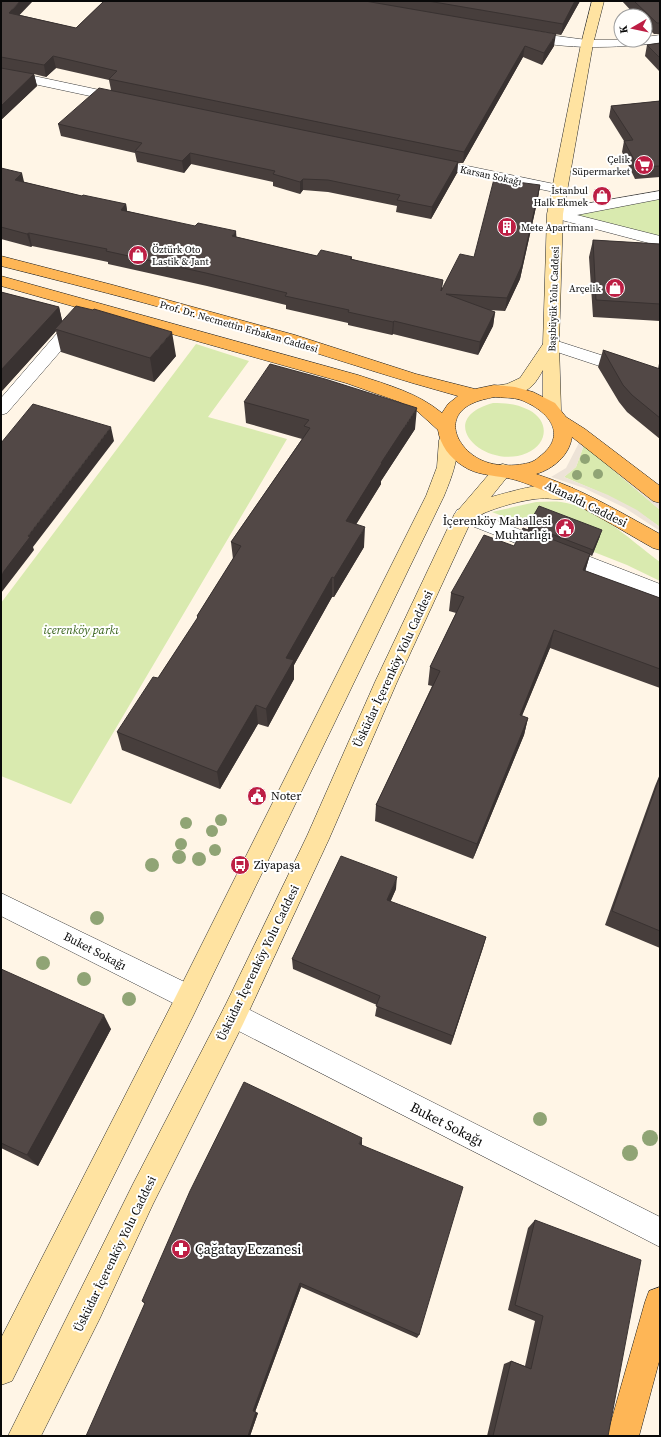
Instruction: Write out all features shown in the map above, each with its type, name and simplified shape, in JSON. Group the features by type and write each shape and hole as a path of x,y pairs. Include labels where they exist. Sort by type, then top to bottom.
{"main road":[{"name":"Başıbüyük Yolu Caddesi","path":"556,416 551,344 555,214 558,189 586,44 598,1"},
{"name":"Prof. Dr. Necmettin Erbakan Caddesi","path":"1,261 106,288 290,339 411,378 475,395"},
{"name":"Prof. Dr. Necmettin Erbakan Caddesi","path":"1,281 352,379 388,391 423,407 447,433 457,453 471,463 489,470 506,472 527,470 543,465 555,456 562,445 564,433 556,416 541,402 510,392 494,392 475,395 460,403 450,414 447,433"},
{"path":"494,392 510,390 526,382 551,344"},
{"path":"556,416 660,496"},
{"path":"1,1370 188,997 435,496 446,467 447,433"},
{"name":"Alanaldı Caddesi","path":"506,472 549,485 660,543"},
{"name":"Üsküdar İçerenköy Yolu Caddesi","path":"24,1436 89,1308 143,1194 234,1015 317,839 386,682 464,515 506,472"},
{"path":"464,515 486,504 536,492 566,493"},
{"path":"623,1436 660,1302"}],"street":[{"path":"512,33 586,44 612,44 660,38"},
{"path":"1,74 133,101"},
{"name":"Karsan Sokağı","path":"412,159 558,189"},
{"path":"555,214 660,195"},
{"path":"555,214 660,241"},
{"path":"1,409 90,305"},
{"path":"551,344 660,380"},
{"path":"464,515 660,592"},
{"name":"Buket Sokağı","path":"1,904 188,997"},
{"name":"Buket Sokağı","path":"234,1015 660,1232"}],"green space":[{"path":"660,195 660,241 555,214"},
{"name":"içerenköy parkı","path":"196,344 249,361 208,417 287,439 71,804 1,776 1,603"},
{"path":"493,403 516,405 529,410 536,415 543,426 544,432 539,444 534,449 527,453 511,457 496,455 482,450 471,441 466,431 466,421 475,411"},
{"path":"584,445 660,510 660,527 637,511 602,493 564,477 576,467"},
{"path":"536,502 561,502 575,505 614,526 660,562 660,581 627,565 492,512"}],"shaded area":[{"path":"581,439 660,505 660,510 584,445 576,467 564,477 608,495 637,510 660,527 660,531 625,508 584,488 551,477 566,468"}],"building":[{"path":"1,1 20,1 9,13 76,28 104,1 365,1 556,34 544,53 525,46 464,152 109,79 117,71 53,56 44,65 1,57"},
{"path":"428,1 575,1 563,24"},
{"path":"634,1 660,1 660,23 657,23 653,19 653,8 641,8"},
{"path":"660,43 660,58 650,48 653,48 653,44"},
{"path":"1,68 34,74 1,106"},
{"path":"99,88 458,162 432,207 397,200 400,195 328,180 303,179 300,182 273,174 275,171 190,153 182,161 135,151 142,143 58,124"},
{"path":"660,101 660,166 638,167 624,141 633,140 611,106"},
{"path":"1,168 22,173 15,180 82,196 126,204 121,210 195,226 198,223 236,231 232,236 317,256 321,250 352,257 350,259 443,280 441,291 460,254 474,257 494,179 540,185 522,265 507,298 446,294 495,312 480,342 394,321 348,312 349,310 285,296 287,293 106,251 107,249 29,233 27,234 1,227"},
{"path":"593,240 660,244 660,304 596,300"},
{"path":"1,292 59,307 1,370"},
{"path":"76,306 94,309 172,332 150,358 55,329"},
{"path":"603,350 660,369 660,418 632,395 623,385"},
{"path":"270,364 325,379 417,408 381,463 346,521 365,527 334,578 332,577 286,658 294,660 266,709 256,705 217,772 117,732 153,677 158,678 198,617 197,616 241,546 231,542 310,428 304,426 309,420 244,402"},
{"path":"33,404 111,427 28,536 30,537 1,575 1,443"},
{"path":"539,506 602,530 593,550 528,525"},
{"path":"523,528 590,554 583,570 660,598 660,669 554,630 520,715 528,718 477,844 376,805 440,671 430,667 464,597 451,593 484,535 514,546"},
{"path":"660,776 660,931 612,911"},
{"path":"341,856 397,877 387,900 486,937 453,1036 376,1006 380,996 292,959"},
{"path":"1,969 104,1015 27,1155 1,1143"},
{"path":"244,1082 362,1138 359,1144 463,1187 419,1335 300,1283 253,1411 256,1412 248,1436 86,1436 145,1303 142,1301 190,1191"},
{"path":"535,1220 641,1260 608,1436 493,1436 511,1361 531,1369 543,1316 515,1305"}],"place":[{"name":"Çelik Süpermarket","path":"644,165"},
{"name":"İstanbul Halk Ekmek","path":"602,196"},
{"name":"Mete Apartmanı","path":"507,227"},
{"name":"Öztürk Oto Lastik & Jant","path":"138,255"},
{"name":"Arçelik","path":"615,288"},
{"name":"İçerenköy Mahallesi Muhtarlığı","path":"565,528"},
{"name":"Noter","path":"257,796"},
{"name":"Ziyapaşa","path":"240,865"},
{"name":"Çağatay Eczanesi","path":"181,1249"}]}
